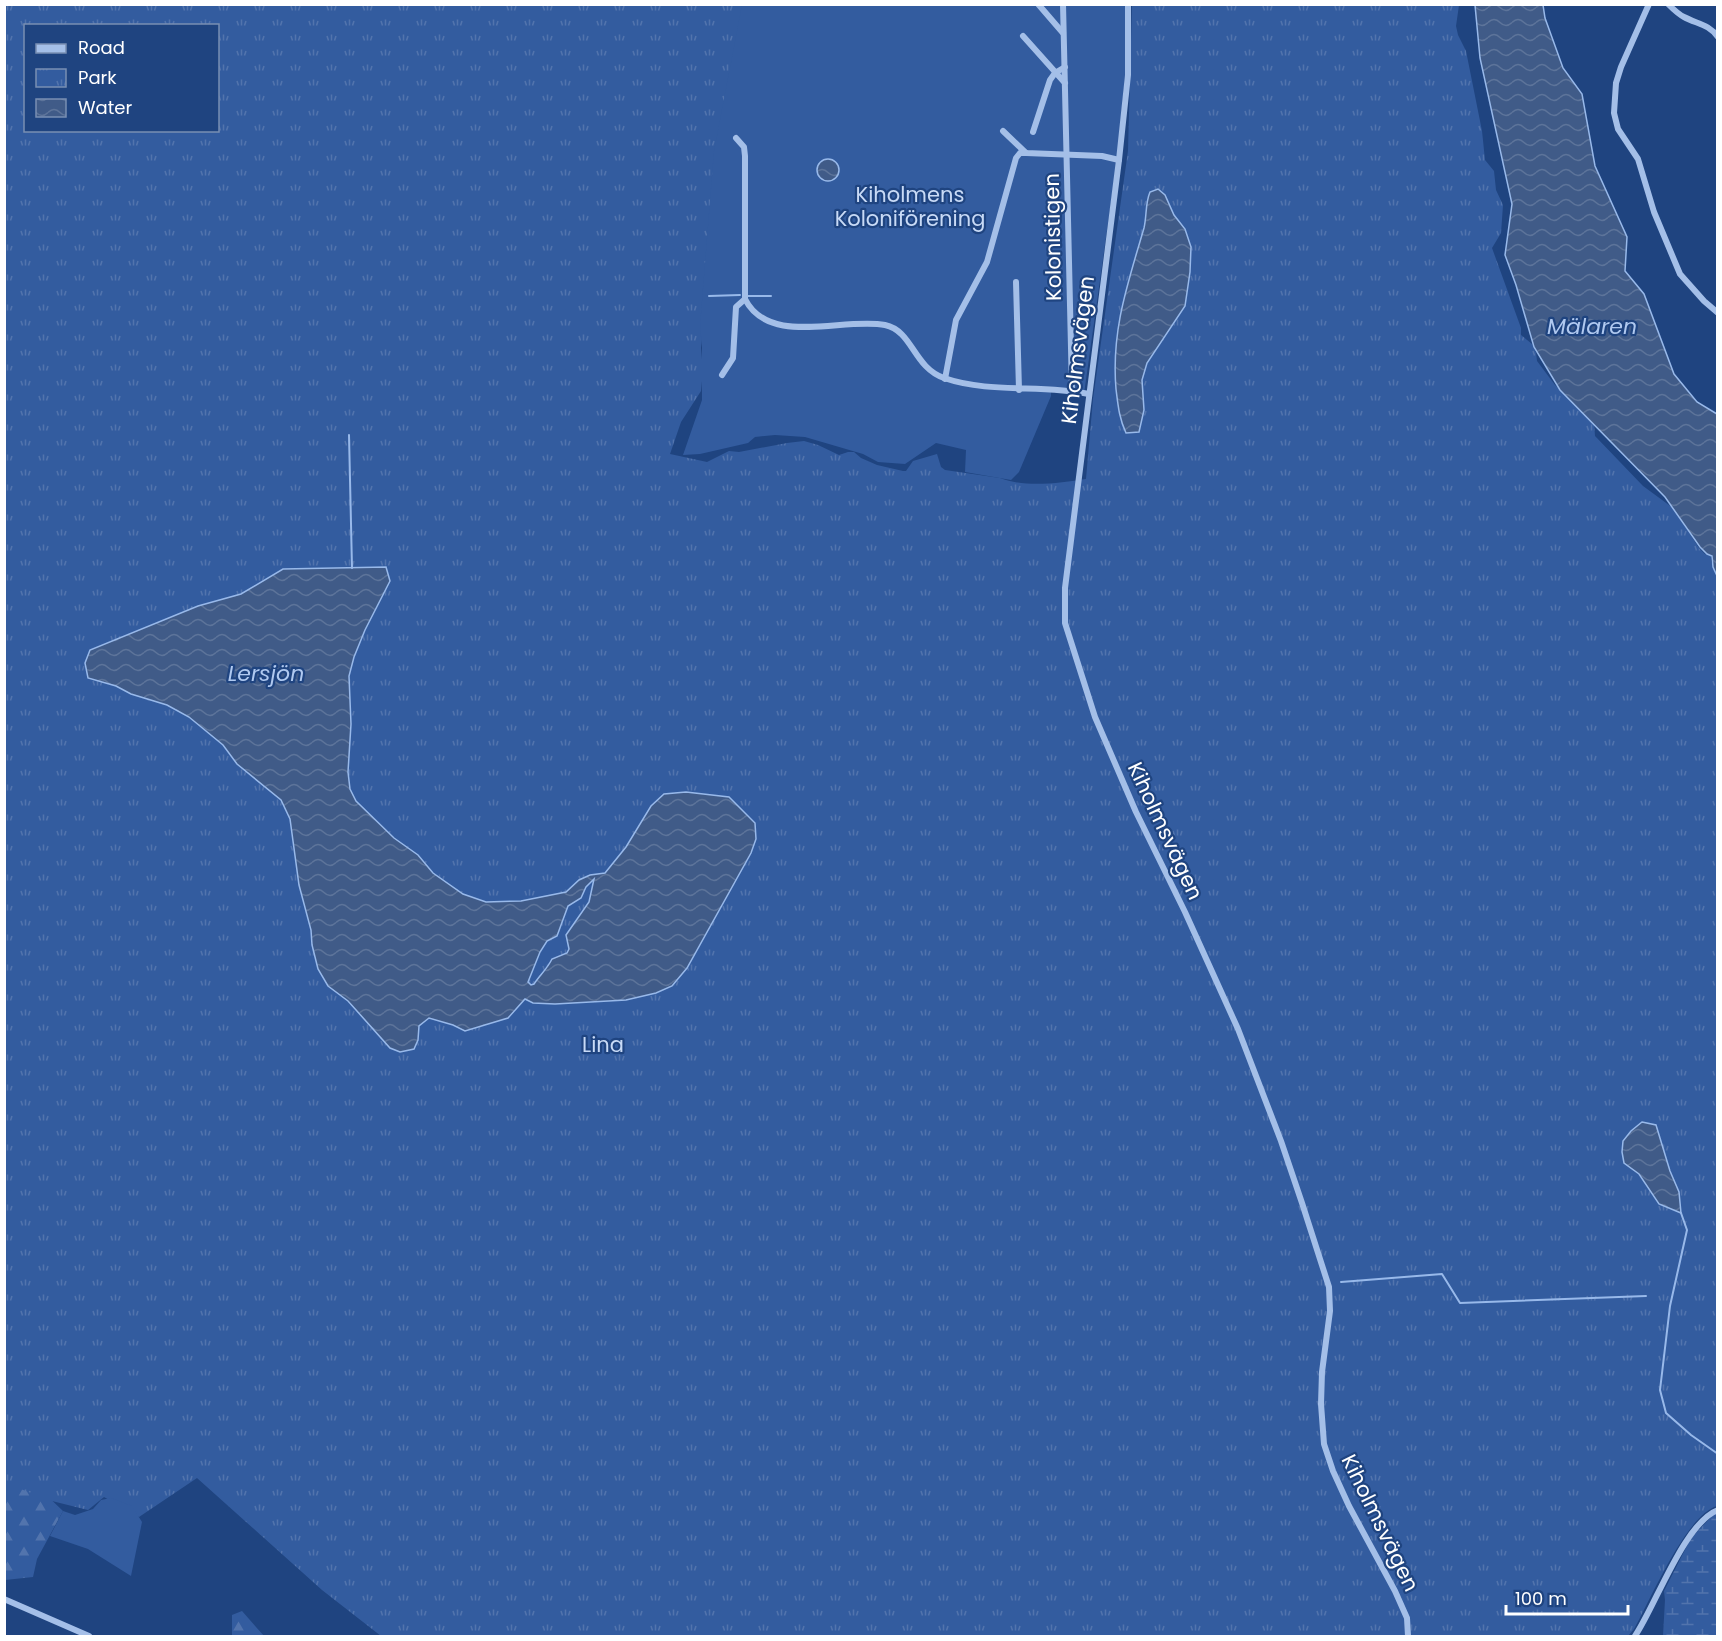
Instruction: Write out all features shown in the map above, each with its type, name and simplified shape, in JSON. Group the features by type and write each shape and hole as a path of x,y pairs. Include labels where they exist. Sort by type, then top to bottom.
{"street":[{"path":"1038,4 1064,35"},
{"name":"Kolonistigen","path":"1063,4 1072,391"},
{"name":"Kiholmsvägen","path":"1128,4 1128,75 1079,489 1065,588 1065,622 1095,717 1136,813 1185,912 1238,1029 1299,1193 1329,1287 1330,1311 1322,1372 1321,1404 1324,1444 1333,1472 1349,1506 1407,1618 1408,1636"},
{"path":"1649,4 1621,67 1616,83 1614,113 1618,129 1638,159 1654,212 1680,274 1718,313"},
{"path":"1668,4 1684,17 1714,31 1718,38"},
{"path":"1023,36 1065,84"},
{"path":"1033,132 1050,80 1055,73 1065,67"},
{"path":"1003,131 1026,153"},
{"path":"736,138 744,147 745,156 745,299 756,313 776,324 798,326 887,325 908,340 930,372 945,379 1019,390 1072,391 1089,394"},
{"path":"945,379 956,320 987,262 1016,158 1020,153 1026,153 1102,156 1119,160"},
{"path":"1016,282 1019,390"},
{"path":"722,375 733,358 736,307 745,299"},
{"path":"1635,1636 1678,1555 1704,1519 1718,1510"},
{"path":"4,1599 89,1636"}],"green space":[{"name":"Lina","path":"781,4 713,241 701,348 703,371 701,391 681,422 670,454 707,462 729,451 739,452 804,441 839,455 854,452 877,465 903,471 906,471 913,461 937,454 941,467 945,470 1031,484 1086,479 1093,399 1128,151 1132,5 1459,5 1456,26 1466,51 1482,131 1485,160 1494,171 1496,190 1503,205 1501,233 1492,248 1521,328 1521,335 1532,344 1537,361 1555,385 1594,423 1595,436 1643,486 1673,508 1699,548 1711,556 1717,579 1717,1506 1705,1513 1693,1525 1682,1541 1628,1636 381,1636 322,1590 197,1478 139,1517 104,1497 88,1510 52,1501 5,1483 4,5"},
{"name":"Kiholmens Koloniförening","path":"742,5 1125,5 1125,76 1117,159 1084,394 1051,391 1051,396 1019,472 1011,480 965,472 966,450 936,443 905,464 878,462 863,454 805,437 775,435 755,437 748,443 700,454 683,455 702,400 700,326 714,151"},
{"path":"5,1480 41,1490 63,1511 37,1559 33,1577 5,1580"},
{"path":"111,1498 132,1506 142,1522 131,1576 88,1549 50,1536 63,1511 75,1515 93,1509 101,1500"},
{"path":"1717,1511 1717,1636 1663,1636 1664,1591 1691,1538"},
{"path":"242,1611 264,1636 227,1636 232,1635 232,1615"}],"water":[{"name":"Mälaren","path":"1475,5 1543,5 1545,18 1563,68 1582,94 1595,166 1627,237 1625,271 1644,294 1674,374 1697,402 1717,414 1717,576 1712,556 1700,547 1665,497 1560,390 1534,347 1505,255 1512,204 1480,58"},
{"path":"828,159 838,166 839,170 832,180 828,181 818,174 817,170 824,160"},
{"path":"1158,189 1165,195 1174,215 1185,229 1191,247 1190,272 1185,306 1147,363 1142,380 1144,410 1139,432 1126,433 1120,417 1116,389 1118,327 1144,228 1148,196 1150,192"},
{"name":"Lersjön","path":"386,567 390,581 365,630 349,676 351,724 348,772 350,789 356,801 394,838 418,855 433,873 463,894 486,902 521,901 566,892 579,880 590,875 605,873 626,847 651,806 664,794 686,792 729,797 755,823 756,839 751,853 687,968 672,986 656,993 626,1000 555,1004 533,1003 525,999 508,1018 465,1031 429,1018 419,1026 418,1040 414,1049 400,1052 390,1048 348,1001 328,986 318,969 299,885 290,819 281,800 237,764 223,745 189,717 167,705 88,678 85,663 90,650 198,606 241,594 283,569","holes":["594,879 589,902 566,935 569,949 567,953 552,959 531,985 528,982 540,952 547,941 557,936 568,906 581,898 586,887"]},
{"path":"1642,1122 1656,1125 1679,1192 1681,1213 1659,1204 1639,1174 1624,1163 1623,1141"}],"waterway":[{"path":"709,296 740,295"},
{"path":"747,296 771,296"},
{"path":"349,435 352,568"},
{"path":"1681,1213 1687,1230 1670,1306 1660,1390 1666,1413 1718,1454"},
{"path":"1341,1282 1442,1274 1460,1303 1646,1296"}]}
